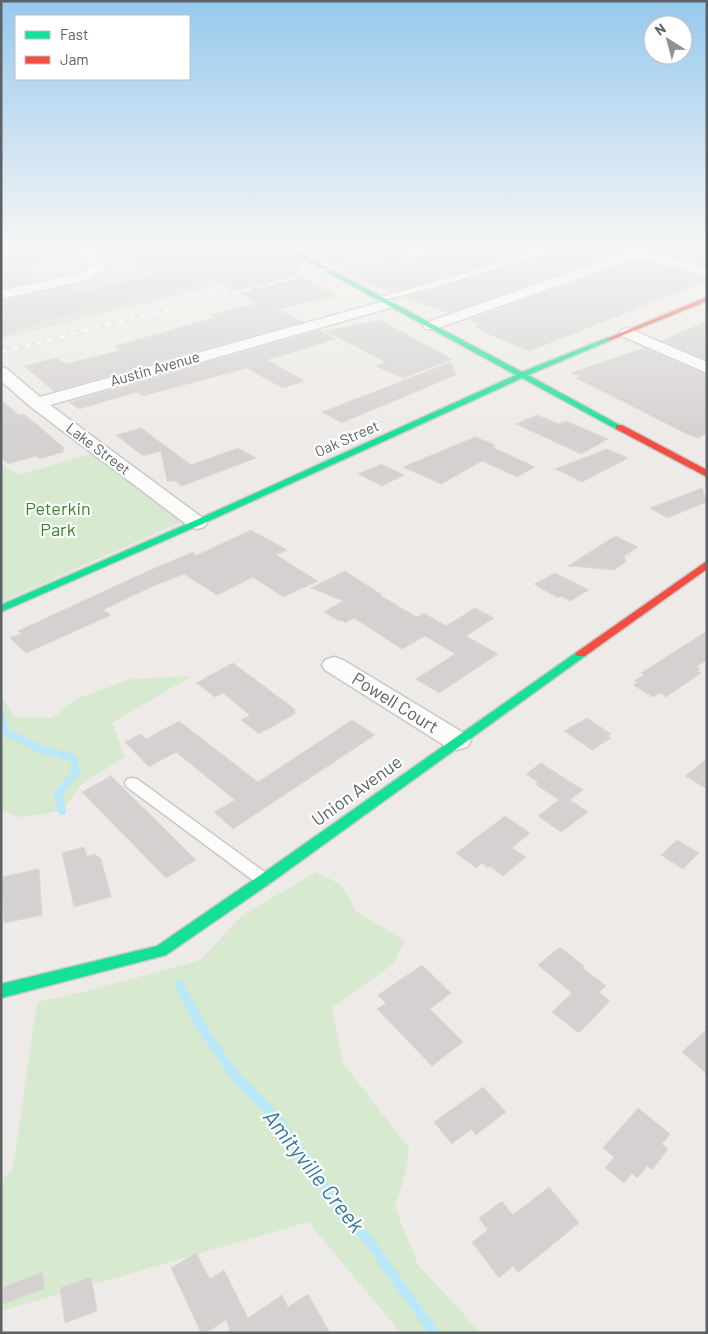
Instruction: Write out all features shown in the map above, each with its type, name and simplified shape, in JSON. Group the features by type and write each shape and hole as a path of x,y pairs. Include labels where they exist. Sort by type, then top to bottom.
{"main road":[{"path":"402,311 707,474"},
{"name":"Oak Street","path":"1,609 198,523 522,376 677,311"},
{"name":"Union Avenue","path":"1,991 161,951 264,880 707,564"}],"street":[{"name":"Austin Avenue","path":"37,403 352,311"},
{"path":"430,326 473,311"},
{"path":"627,332 707,368"},
{"name":"Lake Street","path":"1,372 37,403 198,523"},
{"name":"Powell Court","path":"334,665 457,741"}],"lane":[{"path":"132,783 264,880"}],"shaded area":[{"path":"1,311 113,311 1,339"}],"green space":[{"name":"Peterkin Park","path":"91,454 181,522 1,602 1,464 19,475"},
{"path":"192,676 112,723 125,757 82,784 62,811 19,817 1,810 1,695 14,717 52,718 78,698 132,679"},
{"path":"316,872 340,884 357,912 405,941 393,964 332,1008 343,1063 409,1148 406,1171 395,1207 418,1265 481,1333 401,1333 308,1222 1,1311 1,1180 13,1169 37,1002 83,992 199,961 243,915"}],"building":[{"path":"1,311 86,311 29,325 32,327 1,334"},
{"path":"226,311 282,311 303,322 54,391 24,366 56,358 65,364 121,350 115,346 216,317 212,315"},
{"path":"493,311 630,311 529,351 481,331 484,330 476,327 481,324 468,320"},
{"path":"380,320 453,359 403,378 376,366 386,362 325,331"},
{"path":"707,321 707,360 661,341"},
{"path":"319,330 336,339 267,360 305,381 282,388 247,368 143,396 137,392 79,409 69,402"},
{"path":"644,348 707,375 707,433 698,438 685,433 576,378 580,376 571,373"},
{"path":"451,362 456,375 342,423 322,412"},
{"path":"1,400 19,415 24,414 40,427 65,449 62,450 64,452 39,459 36,456 8,464 1,457"},
{"path":"537,415 559,424 566,421 608,439 581,454 516,424"},
{"path":"141,428 191,465 238,448 256,458 182,486 175,481 167,481 161,451 143,456 116,435"},
{"path":"475,437 495,445 492,447 535,467 517,477 482,461 441,484 403,467"},
{"path":"607,449 628,458 582,482 555,469"},
{"path":"381,464 404,475 382,486 358,474"},
{"path":"702,488 707,502 667,518 650,508"},
{"path":"251,530 287,550 276,555 318,581 283,597 253,577 217,595 184,574 151,587 103,610 111,615 26,653 10,638 21,634 18,631 148,571 193,552 195,556"},
{"path":"615,536 638,547 624,556 626,562 614,570 568,566"},
{"path":"345,571 381,596 417,617 424,613 446,626 475,608 494,618 466,636 498,654 439,693 416,679 455,654 425,636 402,649 354,618 345,623 324,612 343,601 311,588"},
{"path":"555,573 589,590 570,601 561,596 558,598 534,584"},
{"path":"707,631 707,660 696,667 700,669 697,671 701,673 666,697 660,693 653,697 633,685 637,682 634,681 644,675 641,673"},
{"path":"233,663 296,710 293,711 296,713 259,734 241,720 250,715 223,693 215,697 196,683"},
{"path":"587,718 611,734 608,736 611,738 592,750 564,731"},
{"path":"352,720 375,735 233,829 214,812 235,800 176,752 149,767 125,742 141,734 146,739 179,721 258,782"},
{"path":"707,759 707,789 685,776"},
{"path":"541,763 583,790 570,800 588,812 561,832 538,816 559,800 535,784 538,782 526,774"},
{"path":"111,776 196,860 166,878 82,792"},
{"path":"505,816 530,833 512,848 526,857 503,876 490,866 488,868 482,863 476,868 456,853"},
{"path":"677,840 699,853 683,869 661,855"},
{"path":"84,847 87,856 95,854 101,859 111,897 74,907 62,853"},
{"path":"39,869 42,915 4,923 2,877"},
{"path":"560,947 606,986 599,992 610,1001 579,1033 552,1012 572,993 538,965"},
{"path":"422,965 451,993 430,1009 463,1042 432,1066 377,1009 386,1003 378,995"},
{"path":"707,1029 707,1074 682,1052"},
{"path":"483,1087 506,1112 476,1135 471,1129 452,1144 434,1122"},
{"path":"638,1108 670,1134 662,1144 668,1149 652,1170 647,1166 637,1178 632,1173 624,1183 605,1168 614,1157 603,1148"},
{"path":"549,1187 579,1223 518,1273 513,1266 499,1278 472,1242 488,1230 479,1218 502,1201 513,1215"},
{"path":"196,1253 210,1279 224,1270 248,1318 282,1295 288,1307 308,1294 330,1333 226,1333 230,1330 226,1320 206,1333 201,1333 171,1268"},
{"path":"42,1272 45,1288 4,1304 3,1287"},
{"path":"91,1277 97,1311 65,1323 60,1288"}],"waterway":[{"name":"Amityville Creek","path":"1,710 6,733"},
{"name":"Amityville Creek","path":"6,732 43,750 74,758 76,772 58,794 62,811"},
{"name":"Amityville Creek","path":"179,984 184,994"},
{"name":"Amityville Creek","path":"184,994 202,1028 235,1076 281,1123 329,1193 368,1240 434,1333"}],"railway":[{"path":"1,352 162,311"}],"traffic: fast":[{"path":"403,311 619,427"},
{"path":"1,609 197,523 522,375 609,339"},
{"path":"1,991 161,951 581,654"}],"traffic: jam":[{"path":"609,339 677,311"},
{"path":"619,427 707,474"},
{"path":"581,654 707,564"}]}
